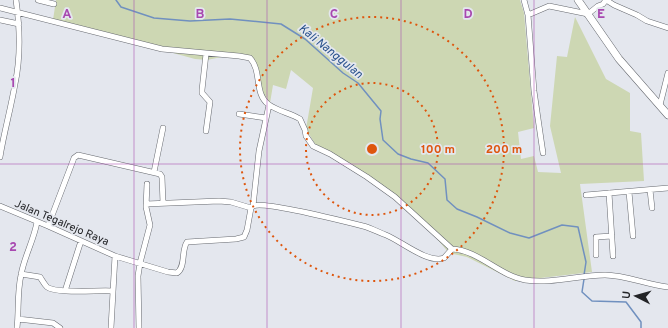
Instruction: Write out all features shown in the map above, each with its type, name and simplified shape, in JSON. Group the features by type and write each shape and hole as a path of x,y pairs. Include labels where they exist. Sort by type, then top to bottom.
{"street":[{"path":"0,157 16,83 20,36 16,0"},
{"path":"38,0 48,1 54,4"},
{"path":"524,0 528,15 534,91 544,152"},
{"path":"578,0 619,59 668,115"},
{"path":"588,14 603,4 606,0 647,21 668,28"},
{"path":"528,15 549,6 588,14"},
{"path":"0,8 162,49 250,58 256,70 263,99 269,105 300,119 306,136 314,146 367,177 395,197 452,249 470,254 508,275 518,278 537,280 611,275 668,287"},
{"path":"0,20 19,24"},
{"path":"206,54 202,90 202,93 210,102 206,131"},
{"path":"660,105 668,73"},
{"path":"252,207 259,151 269,105"},
{"path":"239,114 266,118"},
{"path":"154,172 163,128"},
{"path":"48,226 75,157 79,155 162,175 163,203"},
{"path":"139,328 138,276 150,225 146,204 147,184"},
{"path":"586,195 668,188"},
{"path":"650,190 652,208"},
{"path":"629,192 633,236"},
{"path":"609,193 613,256"},
{"path":"146,204 219,201 252,207 259,204 364,226 388,236 423,255 435,259 444,258 452,249"},
{"name":"Jalan Tegalrejo Raya","path":"0,206 115,256 168,272 178,272 186,243 189,241 236,239 244,236 247,230 252,207"},
{"path":"17,328 18,289 21,274 36,232 37,222"},
{"path":"596,255 596,237 612,236"},
{"path":"65,291 81,240"},
{"path":"112,328 112,291 115,256"},
{"path":"21,274 40,277 52,290 112,291"},
{"path":"18,319 53,323 60,328"}],"green space":[{"path":"56,0 520,0 524,13 534,128 518,132 521,159 534,156 538,172 561,173 550,126 557,56 567,57 575,17 606,79 630,93 630,131 641,133 644,181 580,184 592,272 515,281 467,257 449,253 427,227 394,197 315,144 306,129 313,88 291,70 286,89 273,85 270,103 266,100 250,61 236,54 207,60 195,59 53,20"}],"waterway":[{"name":"Kali Nanggulan","path":"116,0 121,7 154,18 190,21 230,19 281,24 305,39 343,73 358,83 381,111 380,119 383,140 398,154 428,163 445,179 447,200 457,209 510,233 529,238 562,225 578,227 586,262 584,275"},
{"name":"Kali Nanggulan","path":"584,279 582,292 592,301 626,302 641,322 641,328"}]}
